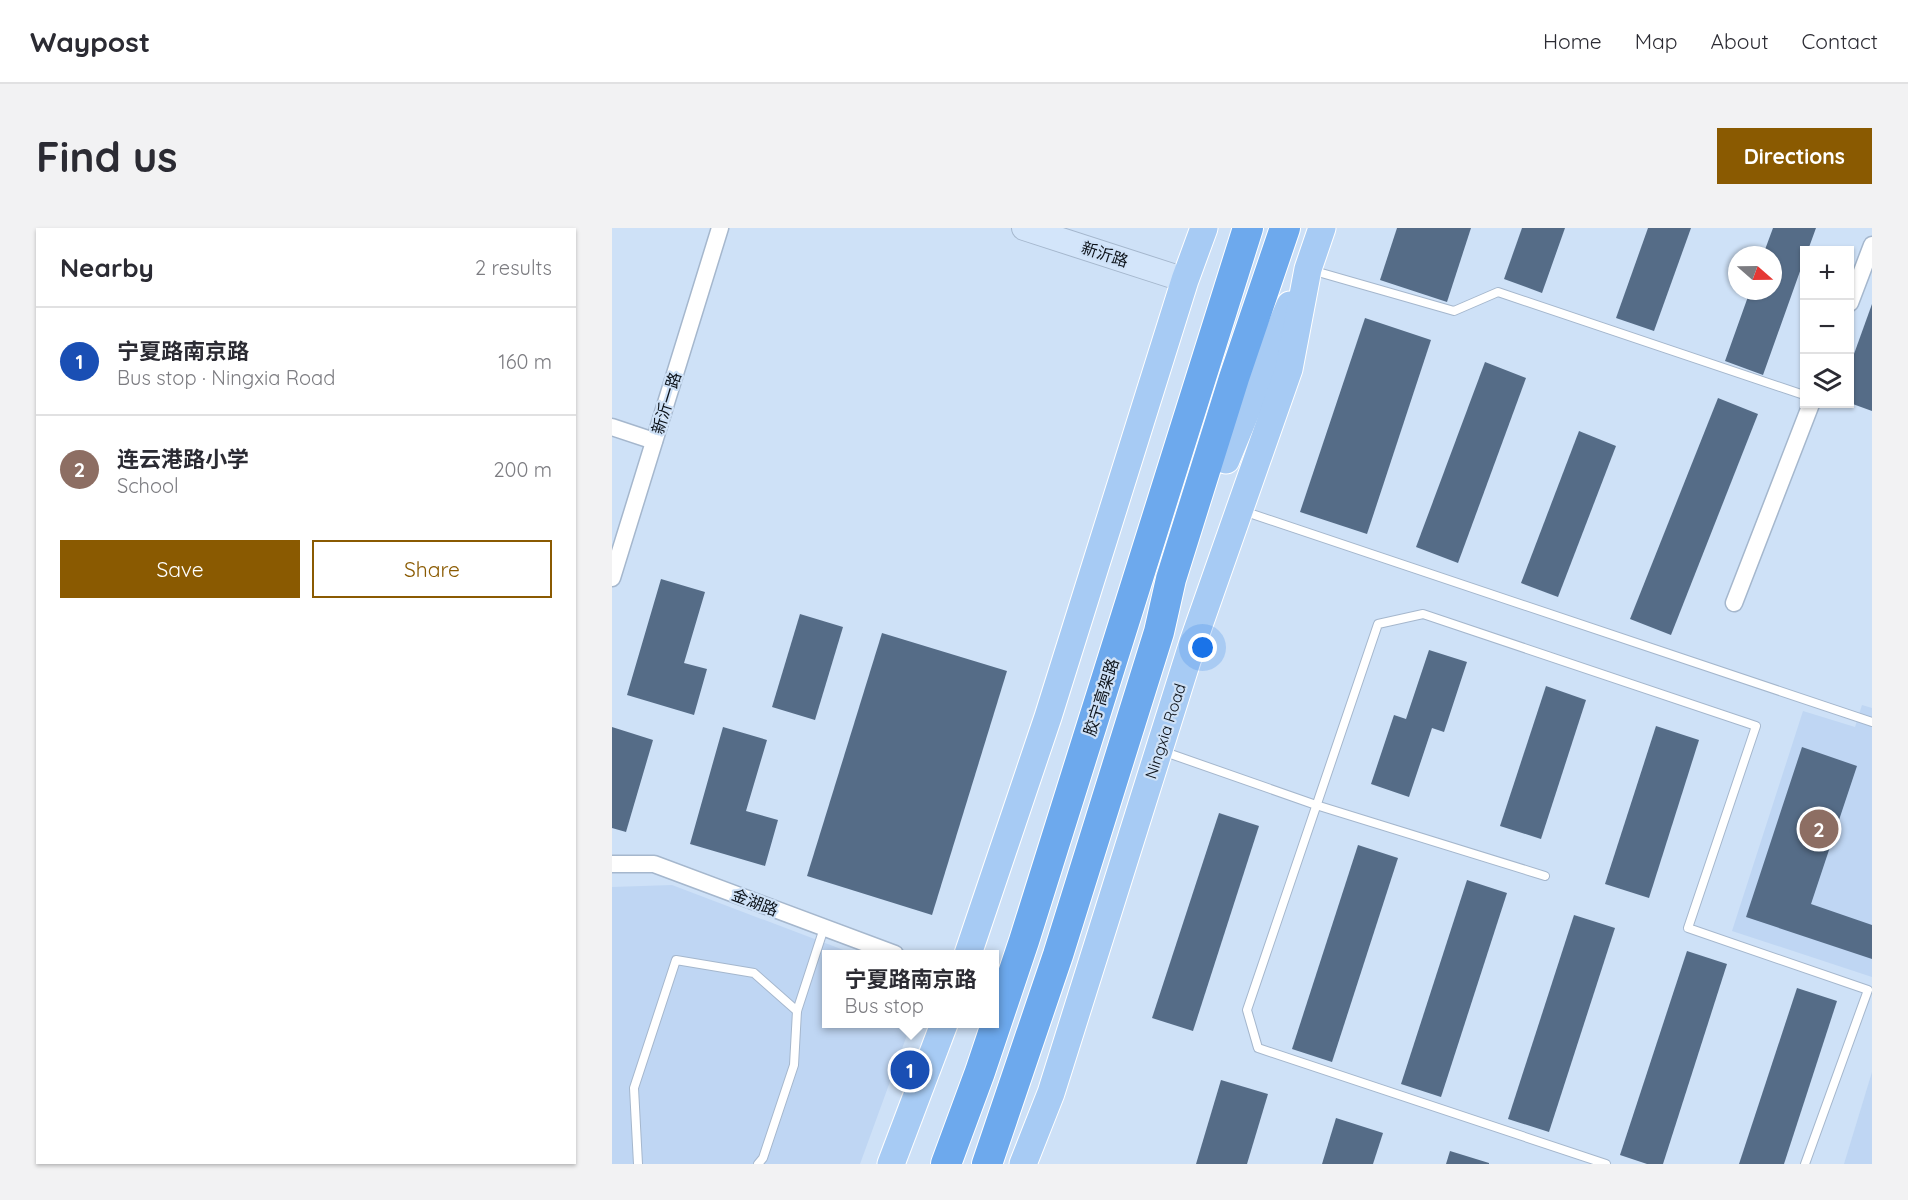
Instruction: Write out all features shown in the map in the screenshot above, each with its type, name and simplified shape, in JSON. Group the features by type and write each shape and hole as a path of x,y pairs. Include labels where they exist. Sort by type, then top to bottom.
{"highway":[{"name":"胶宁高架路","path":"999,1015 1248,228"},
{"path":"987,1164 1058,954 1159,632 1171,579 1234,378 1285,228"},
{"path":"1159,632 1190,573 1226,460"},
{"name":"胶宁高架路","path":"946,1164 995,1028"}],"main road":[{"path":"969,950 1048,717 1185,280 1204,228"},
{"name":"Ningxia Road","path":"1023,1164 1051,1093 1193,642 1289,369 1308,269 1322,228"},
{"path":"1226,460 1287,312 1308,269"},
{"path":"891,1164 942,1028"}],"street":[{"name":"新沂一路","path":"612,578 720,228"},
{"name":"新沂路","path":"1024,228 1185,280"},
{"path":"1851,300 1872,245"},
{"path":"1734,603 1809,408"},
{"path":"612,427 654,441"},
{"name":"金湖路","path":"612,864 654,864 884,950"}],"lane":[{"path":"1308,269 1454,311 1498,292 1800,394"},
{"path":"1240,510 1872,722"},
{"path":"1606,1164 1258,1048 1247,1010 1378,624 1423,614 1756,726 1688,928 1868,990 1804,1164"},
{"path":"1159,750 1316,805 1545,876"},
{"path":"758,1164 763,1158 794,1065 797,1011 824,928"},
{"path":"638,1164 634,1088 676,960 754,973 797,1011"}],"shaded area":[{"path":"1862,705 1872,708 1872,977 1732,931 1803,711 1855,727"},
{"path":"672,885 843,950 822,950 822,1028 910,1028 860,1164 612,1164 612,887"},
{"path":"1872,1072 1872,1164 1844,1164"}],"building":[{"path":"1397,228 1471,228 1447,302 1380,280"},
{"path":"1522,228 1565,228 1542,293 1504,279"},
{"path":"1648,228 1691,228 1654,331 1616,318"},
{"path":"1773,228 1816,228 1809,246 1800,246 1800,271 1763,375 1725,361 1747,300 1782,300 1782,246 1766,246"},
{"path":"1872,304 1872,411 1854,404 1854,354"},
{"path":"1365,318 1431,340 1367,534 1300,512"},
{"path":"1485,362 1526,378 1458,563 1416,547"},
{"path":"1718,398 1758,414 1671,635 1630,619"},
{"path":"1579,431 1616,446 1558,597 1521,583"},
{"path":"661,579 705,592 684,663 707,669 694,715 627,695"},
{"path":"800,614 843,627 815,720 772,707"},
{"path":"882,633 1007,671 932,915 807,876"},
{"path":"1429,650 1467,662 1444,732 1432,728 1409,797 1371,784 1394,715 1406,719"},
{"path":"1546,686 1586,700 1541,839 1500,826"},
{"path":"1656,726 1699,740 1649,898 1605,884"},
{"path":"612,727 653,740 626,832 612,828"},
{"path":"723,727 767,740 746,811 778,820 765,866 690,844"},
{"path":"1802,747 1857,766 1811,904 1872,925 1872,959 1746,917"},
{"path":"1219,813 1259,826 1193,1031 1152,1018"},
{"path":"1358,845 1398,858 1332,1062 1292,1049"},
{"path":"1467,880 1507,893 1441,1097 1401,1084"},
{"path":"1574,915 1615,928 1549,1132 1508,1119"},
{"path":"1687,951 1727,964 1663,1164 1647,1164 1620,1155"},
{"path":"1797,988 1837,1001 1784,1164 1739,1164"},
{"path":"1221,1080 1268,1094 1247,1164 1196,1164"},
{"path":"1336,1118 1383,1133 1373,1164 1322,1164"},
{"path":"1450,1151 1489,1163 1489,1164 1446,1164"}],"place":[{"name":"连云港路小学","path":"1819,829"},
{"name":"宁夏路南京路","path":"910,1070"}]}
